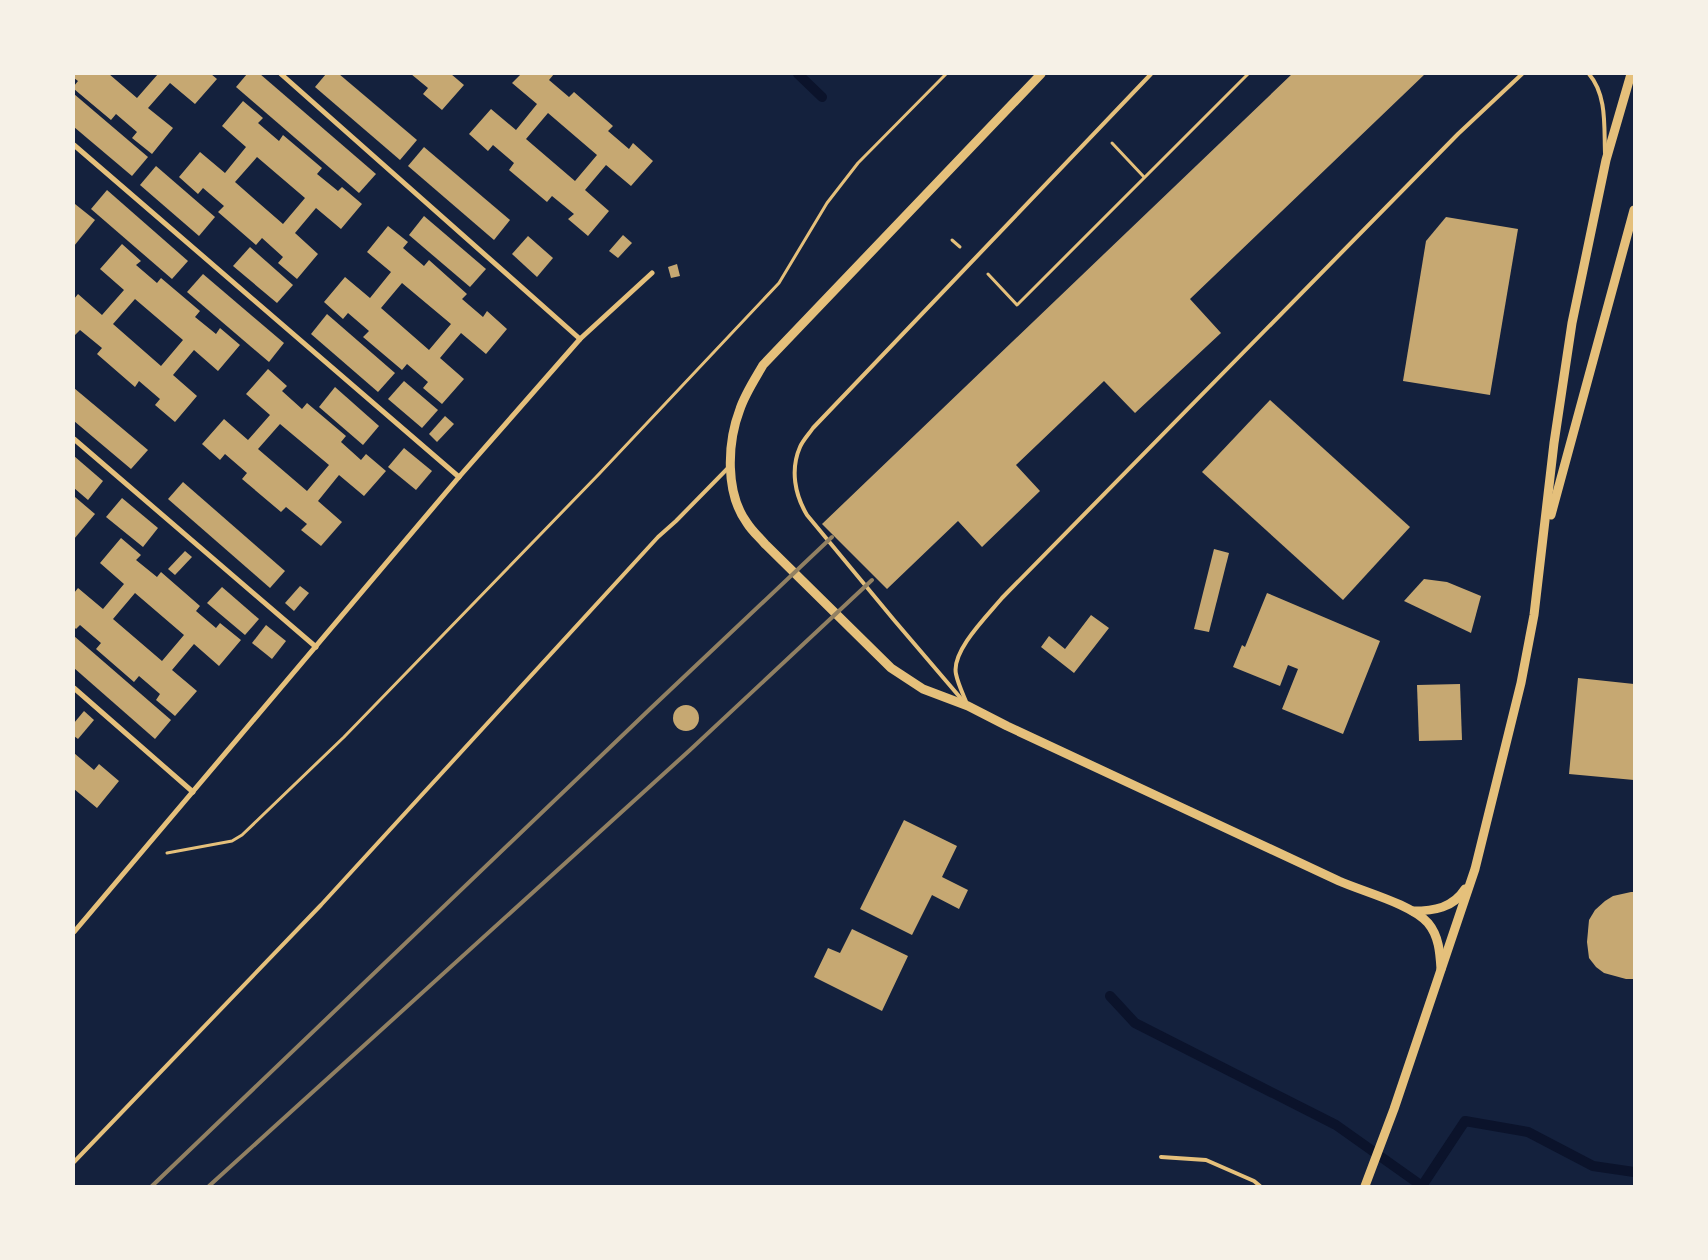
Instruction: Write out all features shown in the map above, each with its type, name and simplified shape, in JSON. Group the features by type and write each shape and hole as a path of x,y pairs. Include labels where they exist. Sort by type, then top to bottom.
{"street":[{"path":"281,74 580,339"},
{"path":"1041,74 763,365 740,408 732,436 729,467 735,496 746,522 764,544 891,668 923,689 968,706 1343,883 1413,911 1428,923 1437,938 1441,969"},
{"path":"1365,1186 1394,1109 1472,878 1521,683 1534,615 1554,443 1572,323 1606,160 1631,74"},
{"path":"74,145 459,477"},
{"path":"1544,540 1634,210"},
{"path":"74,932 459,477 580,339 652,273"},
{"path":"74,439 316,647"},
{"path":"74,688 193,792"},
{"path":"1413,911 1432,911 1453,902 1461,895 1472,878"}],"lane":[{"path":"968,706 807,515 799,502 794,474 799,448 813,428 1151,74"},
{"path":"968,706 956,673 956,663 959,654 971,637 1002,598 1458,134 1522,74"},
{"path":"1589,74 1596,82 1601,96 1606,160"},
{"path":"74,1162 321,904 658,537 729,467"},
{"path":"1161,1157 1206,1160 1254,1181 1260,1186"}],"path":[{"path":"136,859 232,841 242,835 344,736 606,467 779,283 827,203 858,163 946,74"},
{"path":"952,240 1017,305 1248,74"},
{"path":"1098,128 1144,177"}],"building":[{"path":"74,74 109,74 137,98 158,74 211,74 217,79 195,104 170,83 148,108 173,128 152,154 132,138 137,132 116,114 111,120 74,89 78,81 74,78"},
{"path":"247,74 260,74 376,174 359,193 236,87"},
{"path":"326,74 339,74 417,140 400,160 315,87"},
{"path":"411,74 451,74 464,85 442,110 423,94 428,88"},
{"path":"521,74 554,74 549,80 569,97 574,92 613,126 608,131 629,149 633,143 653,161 631,186 606,165 585,190 609,211 588,236 568,219 574,214 552,196 547,202 509,170 514,163 493,145 488,151 469,134 491,109 516,130 537,104 512,83","holes":["548,113 597,155 575,181 526,139"]},
{"path":"1292,74 1425,74 1190,299 1221,333 1135,413 1104,381 1016,465 1040,491 982,547 958,521 887,589 822,524"},
{"path":"74,94 148,157 132,176 74,127"},
{"path":"243,101 263,118 258,123 279,141 283,135 322,168 317,174 338,191 342,187 362,204 341,229 316,208 295,233 318,254 297,279 278,263 283,257 262,238 256,245 218,212 224,206 203,188 198,194 179,177 200,152 225,173 246,147 222,126","holes":["257,157 305,198 283,224 235,182"]},
{"path":"424,147 510,220 494,240 408,166"},
{"path":"156,166 215,217 199,236 140,185"},
{"path":"107,190 188,261 172,279 91,209"},
{"path":"74,205 95,220 74,246"},
{"path":"424,216 486,269 470,287 409,235"},
{"path":"1446,217 1518,229 1490,395 1403,381 1426,241"},
{"path":"388,226 408,242 403,248 424,266 429,260 467,294 462,299 483,317 487,311 507,329 486,354 461,333 440,358 464,379 442,404 423,388 428,382 407,364 402,370 363,337 369,331 348,313 343,319 324,302 345,277 370,298 391,272 367,252","holes":["402,283 451,324 429,350 381,308"]},
{"path":"623,235 632,243 618,258 609,251"},
{"path":"528,236 553,258 537,277 512,254"},
{"path":"122,244 141,261 136,265 157,283 161,278 200,311 195,317 216,334 220,328 240,345 218,371 194,350 173,375 197,396 175,422 155,405 160,399 139,381 135,387 97,354 102,348 80,330 74,334 74,299 78,294 102,315 124,290 100,269","holes":["135,299 183,340 161,366 113,324"]},
{"path":"250,247 293,285 277,303 233,266"},
{"path":"677,264 680,276 671,278 668,267"},
{"path":"203,274 284,343 269,362 187,292"},
{"path":"327,314 395,373 378,392 311,334"},
{"path":"268,369 287,386 282,391 302,409 307,403 346,436 341,442 361,460 366,454 386,471 364,496 339,475 318,501 342,522 321,546 301,530 307,524 286,507 281,512 242,479 247,473 225,454 220,460 202,444 224,419 248,440 270,415 246,394","holes":["280,424 329,465 307,491 258,449"]},
{"path":"404,381 438,410 422,428 388,399"},
{"path":"335,387 379,426 363,445 319,407"},
{"path":"74,388 148,450 131,469 74,421"},
{"path":"1270,400 1410,527 1343,600 1202,472"},
{"path":"445,416 454,424 437,442 429,434"},
{"path":"404,448 432,471 416,490 388,467"},
{"path":"74,456 103,481 88,500 74,488"},
{"path":"183,482 285,571 270,588 168,499"},
{"path":"75,497 95,514 74,539 74,499"},
{"path":"122,498 158,528 143,547 106,517"},
{"path":"121,538 141,555 136,560 157,577 161,572 200,606 196,611 216,628 220,623 241,640 219,666 194,644 172,670 197,691 175,716 156,700 160,694 139,676 134,682 96,649 101,643 80,625 76,629 74,627 74,593 78,588 103,609 124,584 100,563","holes":["135,593 184,635 162,661 113,619"]},
{"path":"1214,549 1229,553 1209,632 1194,629"},
{"path":"185,551 192,557 175,575 168,569"},
{"path":"1424,579 1447,582 1481,596 1471,633 1404,601"},
{"path":"300,586 309,593 294,611 285,603"},
{"path":"222,587 259,619 245,635 207,603"},
{"path":"1267,593 1380,641 1343,734 1282,709 1298,669 1288,665 1280,686 1233,667 1242,645 1245,647"},
{"path":"1091,615 1109,628 1074,673 1041,647 1049,636 1065,649"},
{"path":"266,625 286,641 272,659 252,643"},
{"path":"74,636 171,720 155,739 74,668"},
{"path":"1578,678 1634,684 1634,780 1569,774"},
{"path":"1460,684 1462,740 1419,741 1417,685"},
{"path":"686,705 695,709 699,718 695,727 686,731 677,727 673,718 677,709"},
{"path":"84,711 94,720 78,739 74,736 74,723"},
{"path":"74,753 94,770 99,764 119,781 97,808 74,789"},
{"path":"904,820 957,846 942,877 968,890 959,909 932,895 912,935 860,909"},
{"path":"1634,892 1634,979 1626,979 1604,973 1596,967 1589,958 1587,942 1589,920 1595,910 1613,896"},
{"path":"852,929 908,956 882,1011 814,977 828,948 840,953"}],"waterway":[{"path":"798,74 822,97"},
{"path":"1110,996 1135,1023 1336,1125 1422,1186 1465,1121 1528,1132 1593,1166 1634,1172"}],"railway":[{"path":"152,1186 832,537"},
{"path":"209,1186 690,750 872,580"}]}
